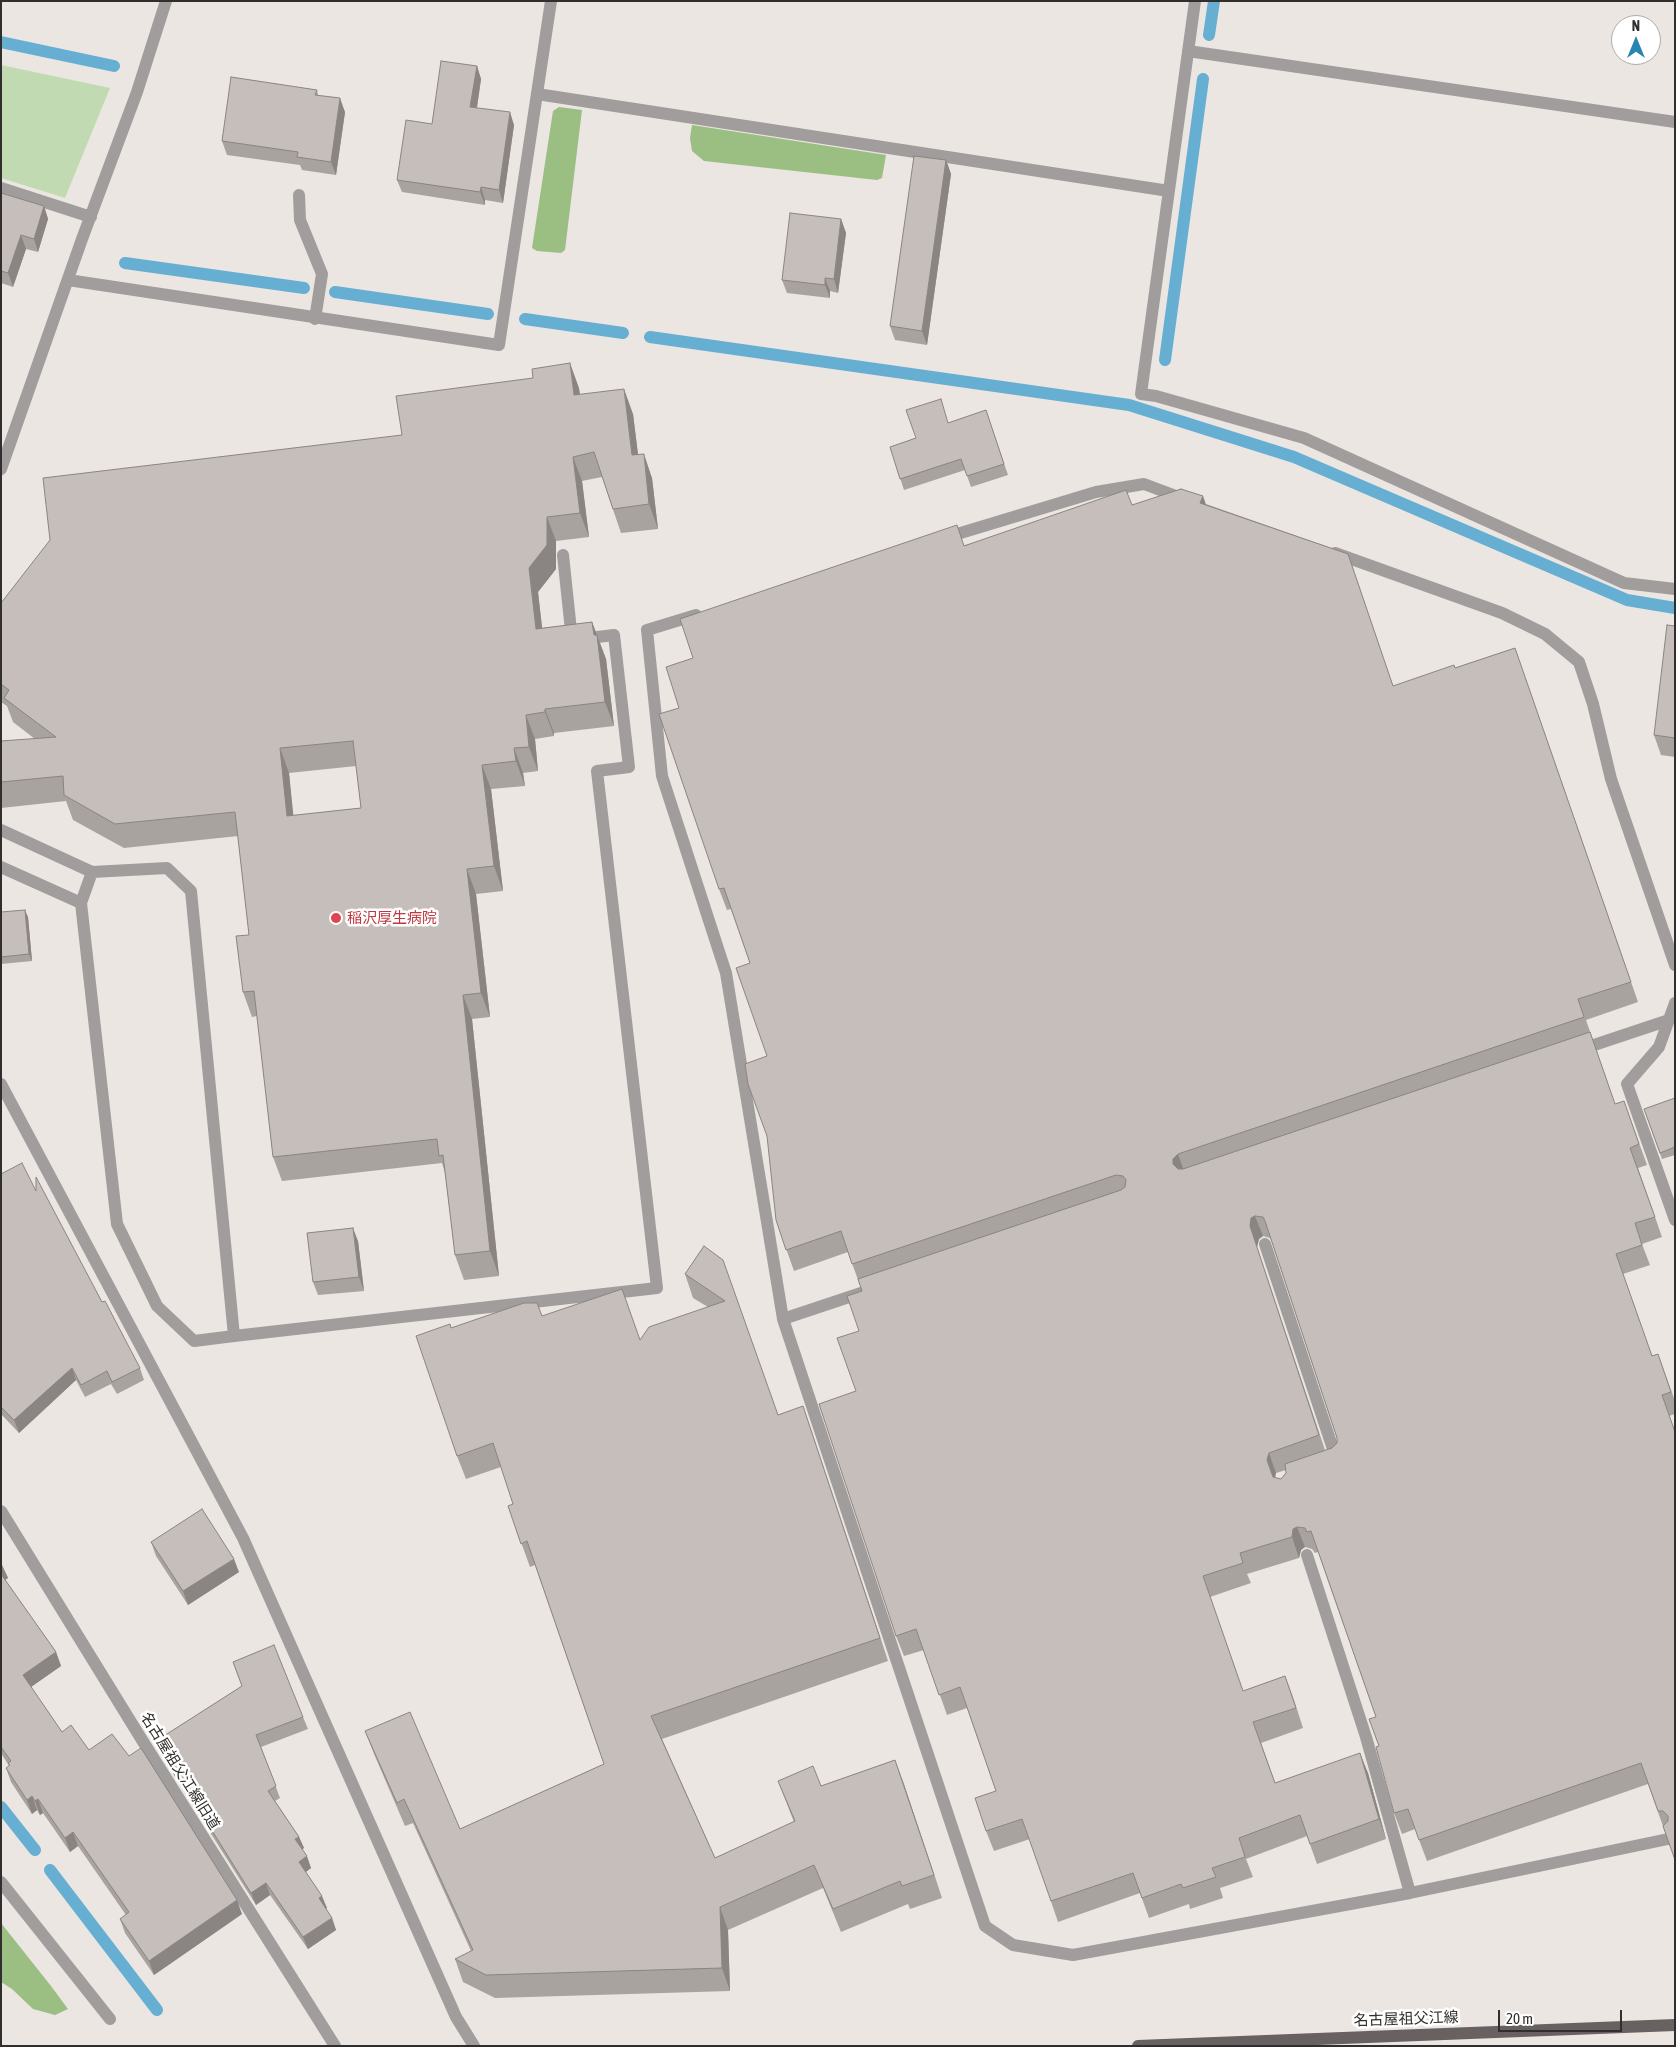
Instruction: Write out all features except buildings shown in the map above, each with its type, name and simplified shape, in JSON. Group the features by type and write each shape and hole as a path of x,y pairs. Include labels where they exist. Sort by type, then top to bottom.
{"main road":[{"name":"名古屋祖父江線","path":"1138,2046 1285,2043 1675,2025"}],"street":[{"path":"1,469 136,92 166,1"},
{"path":"68,280 315,319 499,345 552,1"},
{"path":"1195,1 1141,394 1156,396 1304,438 1624,582 1675,590"},
{"path":"1188,52 1675,122"},
{"path":"537,94 1169,191"},
{"path":"1,188 90,217"},
{"path":"298,195 300,220 322,274 315,319"},
{"path":"936,541 1096,492 1144,484 1199,504"},
{"path":"1319,547 1502,613 1545,634 1579,662 1593,704 1611,779 1675,965"},
{"path":"92,872 81,903 117,1224 157,1306 194,1341 657,1288 597,770 629,767 614,635 572,640 563,555"},
{"path":"712,610 647,630 662,776 726,973 783,1319 985,1926 1013,1945 1073,1955 1410,1893 1668,1839"},
{"path":"1,830 92,872 167,868 192,891 234,1336"},
{"path":"1,867 81,903"},
{"path":"1675,1003 1659,1047 1627,1084 1675,1220"},
{"path":"1566,1055 1669,1020"},
{"path":"1,1084 243,1538 456,2017 474,2046"},
{"path":"1265,1244 1337,1461 1328,1464"},
{"path":"783,1319 876,1288"},
{"name":"名古屋祖父江線旧道","path":"1,1511 142,1740 335,2046"},
{"path":"1307,1555 1366,1737 1410,1893"},
{"path":"1,1882 110,2019"}],"green space":[{"path":"1,65 110,88 65,198 1,178"},
{"path":"559,107 582,110 565,250 561,253 537,251 532,248 553,111"},
{"path":"692,125 886,155 882,178 877,180 704,161 692,151 690,138"},
{"path":"1,1923 68,2009 55,2015 33,2009 12,1989 1,1982"}],"waterway":[{"path":"1209,35 1214,1"},
{"path":"1,42 114,66"},
{"path":"1165,360 1203,79"},
{"path":"125,263 304,288"},
{"path":"335,292 488,314"},
{"path":"525,319 623,333"},
{"path":"650,337 1129,405 1294,457 1627,600 1675,608"},
{"path":"1,1807 35,1850"},
{"path":"50,1870 157,2010"}],"place":[{"name":"稲沢厚生病院","path":"336,918"}]}
